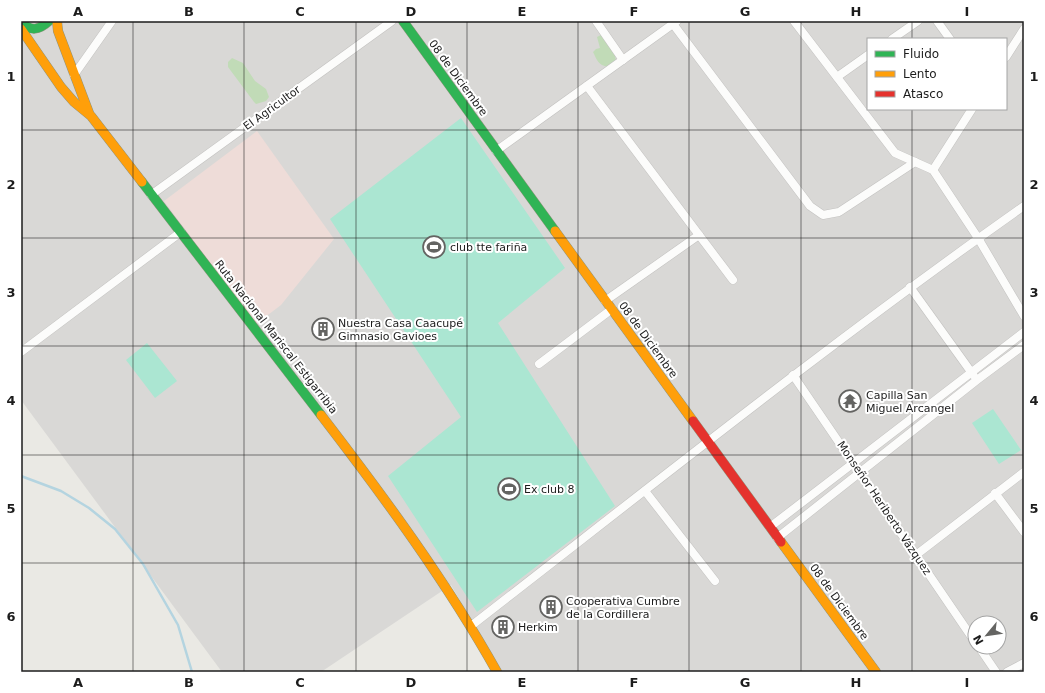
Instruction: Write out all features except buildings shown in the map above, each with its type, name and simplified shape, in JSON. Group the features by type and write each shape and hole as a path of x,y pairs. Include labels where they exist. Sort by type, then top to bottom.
{"main road":[{"path":"57,21 58,31 91,116"},
{"name":"08 de Diciembre","path":"403,21 707,442 876,672"},
{"path":"21,22 26,27 31,29 43,23"},
{"name":"Ruta Nacional Mariscal Estigarribia","path":"21,28 61,87 74,102 91,116 342,442 422,553 471,626 497,672"}],"street":[{"path":"74,75 112,21"},
{"name":"El Agricultor","path":"151,194 392,21"},
{"path":"596,21 623,60"},
{"path":"794,21 896,153 933,170 978,238 1024,316"},
{"path":"893,38 918,21"},
{"path":"937,21 949,38"},
{"path":"496,151 675,22 810,206 823,215 838,212 915,162"},
{"path":"1007,55 1024,29"},
{"path":"837,76 867,56"},
{"path":"587,86 733,280"},
{"path":"933,170 971,110"},
{"path":"471,626 794,375 910,287 1024,206"},
{"path":"21,352 181,232"},
{"path":"606,301 699,235"},
{"path":"910,287 977,380"},
{"path":"539,364 612,309"},
{"path":"770,527 1024,332"},
{"path":"777,538 977,380 1024,345"},
{"name":"Monseñor Heriberto Vázquez","path":"794,375 967,630"},
{"path":"916,555 1024,472"},
{"path":"645,491 715,581"},
{"path":"995,493 1024,532"},
{"path":"984,655 996,672"},
{"path":"1007,672 1024,663"}],"shaded area":[{"path":"21,21 1024,21 1024,672 501,672 451,585 321,672 222,672 21,400"},
{"path":"257,131 334,239 281,305 256,324 164,201"}],"green space":[{"path":"601,35 615,55 616,61 608,67 597,60 593,52 600,48 597,37"},
{"path":"232,58 243,63 255,81 266,89 269,97 266,101 256,104 254,102 228,67 228,62"},
{"path":"461,118 565,268 498,323 615,506 477,612 388,476 461,417 330,219"},
{"path":"147,343 177,381 155,398 126,360"},
{"path":"993,409 1021,450 999,464 972,423"}],"waterway":[{"path":"21,476 61,491 89,508 115,529 143,564 178,625 192,672"}],"traffic: fast":[{"path":"21,22 28,27 35,29 49,21"},
{"path":"403,21 555,231"},
{"path":"142,182 321,415"}],"traffic: slow":[{"path":"57,21 58,31 89,113"},
{"path":"21,29 61,87 74,102 91,116 142,182"},
{"path":"555,231 693,421"},
{"path":"321,415 368,477 436,572 497,672"},
{"path":"781,542 876,672"}],"traffic: jam":[{"path":"693,421 781,542"}],"place":[{"name":"club tte fariña","path":"434,247"},
{"name":"Nuestra Casa Caacupé Gimnasio Gavioes","path":"323,329"},
{"name":"Capilla San Miguel Arcangel","path":"850,401"},
{"name":"Ex club 8","path":"509,489"},
{"name":"Cooperativa Cumbre de la Cordillera","path":"551,607"},
{"name":"Herkim","path":"503,627"}]}
